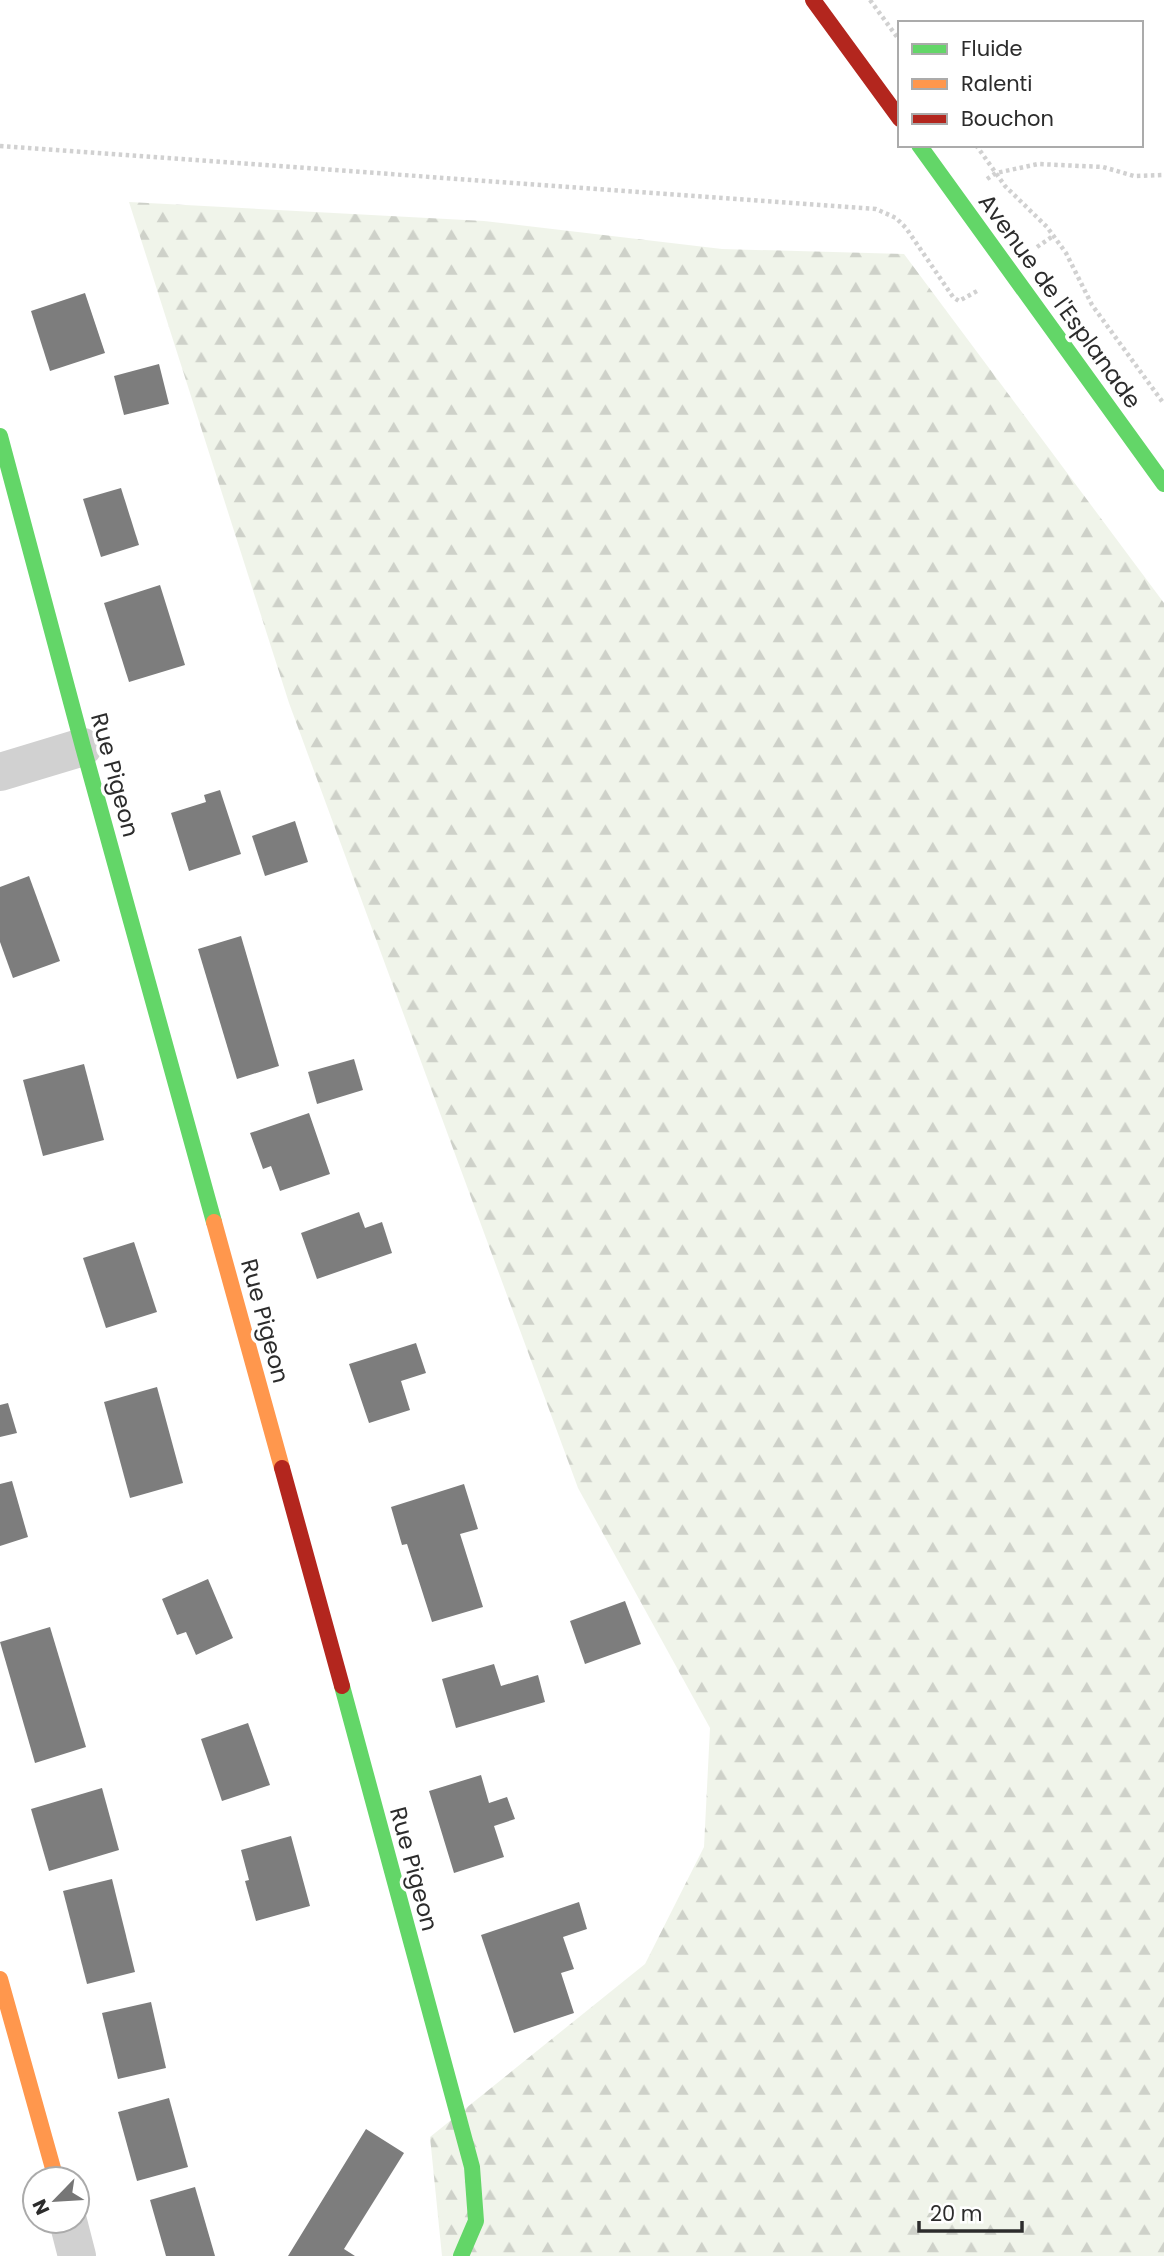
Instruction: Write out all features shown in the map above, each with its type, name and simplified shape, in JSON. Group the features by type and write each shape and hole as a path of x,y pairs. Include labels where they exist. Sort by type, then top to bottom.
{"street":[{"path":"813,0 898,116"},
{"name":"Avenue de l'Esplanade","path":"920,147 1164,484"},
{"name":"Rue Pigeon","path":"0,436 472,2167 476,2221 461,2256"},
{"path":"0,772 83,747"},
{"path":"0,1979 52,2165"},
{"path":"72,2235 77,2256"}],"path":[{"path":"870,0 898,38"},
{"path":"0,146 876,209 896,218 906,229 953,297 959,301 974,293"},
{"name":"Avenue de l'Esplanade","path":"977,147 1005,186 1036,214 1066,253 1092,305 1164,404"},
{"path":"996,173 1038,164 1103,167 1134,176 1164,175"},
{"path":"1039,245 1053,236"}],"green space":[{"path":"129,202 484,221 722,249 904,254 1164,603 1164,2256 442,2256 430,2137 645,1964 704,1847 710,1728 578,1488 289,703"}],"building":[{"path":"85,293 105,353 50,371 31,311"},
{"path":"159,364 169,404 124,415 114,376"},
{"path":"121,488 139,545 101,557 83,499"},
{"path":"160,585 185,665 129,682 104,603"},
{"path":"220,790 241,854 189,871 171,813 206,802 204,795"},
{"path":"295,821 308,862 265,876 252,836"},
{"path":"29,876 60,961 13,978 0,942 0,887"},
{"path":"241,936 279,1066 237,1079 198,949"},
{"path":"354,1059 363,1090 317,1104 308,1072"},
{"path":"84,1064 104,1140 43,1156 23,1080"},
{"path":"309,1113 330,1174 280,1191 271,1166 263,1169 250,1133"},
{"path":"359,1212 365,1228 382,1222 392,1253 317,1279 301,1233"},
{"path":"134,1242 157,1312 106,1328 83,1258"},
{"path":"416,1343 426,1373 401,1381 410,1410 369,1423 349,1364"},
{"path":"157,1387 183,1483 130,1498 104,1402"},
{"path":"8,1403 17,1433 0,1437 0,1405"},
{"path":"12,1481 28,1537 0,1546 0,1484"},
{"path":"464,1484 478,1529 460,1534 483,1607 432,1622 407,1544 402,1545 391,1507"},
{"path":"208,1579 233,1638 196,1655 186,1632 177,1635 162,1599"},
{"path":"625,1601 641,1644 585,1664 570,1621"},
{"path":"50,1627 86,1747 35,1763 0,1642"},
{"path":"494,1664 501,1686 538,1675 545,1702 456,1728 442,1679"},
{"path":"248,1723 270,1785 222,1801 201,1739"},
{"path":"481,1775 489,1803 507,1797 515,1819 494,1826 504,1857 454,1873 429,1791"},
{"path":"102,1788 119,1850 49,1871 31,1809"},
{"path":"291,1836 310,1906 256,1921 245,1881 249,1880 241,1850"},
{"path":"112,1879 135,1972 87,1984 63,1891"},
{"path":"579,1902 587,1929 563,1937 574,1969 561,1973 574,2013 514,2033 481,1935"},
{"path":"151,2002 166,2068 118,2079 102,2013"},
{"path":"169,2098 188,2167 137,2181 118,2112"},
{"path":"366,2129 404,2153 344,2249 355,2256 288,2256"},
{"path":"195,2187 215,2256 166,2256 150,2200"}],"traffic: fast":[{"path":"920,147 1164,484"},
{"path":"0,436 214,1222"},
{"path":"342,1686 472,2167 476,2221 461,2256"}],"traffic: slow":[{"path":"214,1222 282,1468"},
{"path":"0,1979 52,2165"}],"traffic: jam":[{"path":"813,0 898,116"},
{"path":"282,1468 342,1686"}]}
